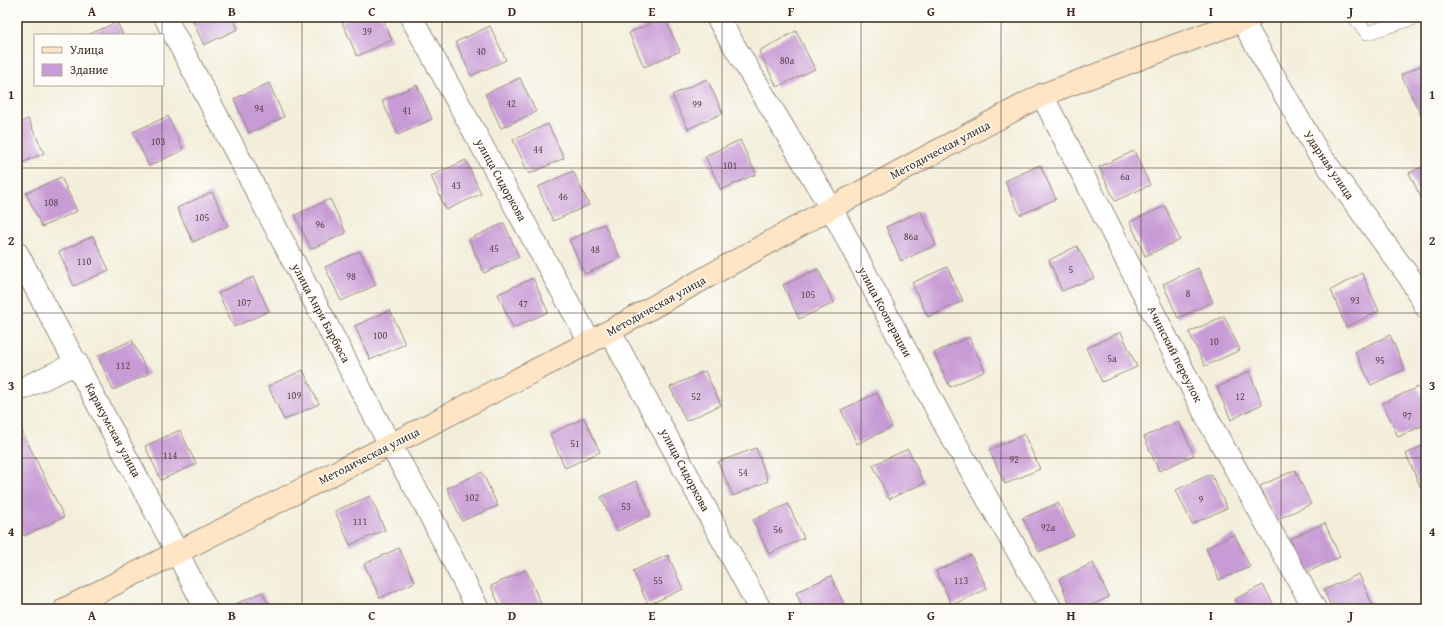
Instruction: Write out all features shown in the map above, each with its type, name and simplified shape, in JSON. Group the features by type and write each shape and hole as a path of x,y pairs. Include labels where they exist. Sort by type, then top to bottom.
{"main road":[{"name":"Методическая улица","path":"65,609 610,332 831,208 1042,95 1245,19"}],"street":[{"name":"улица Анри Барбюса","path":"165,17 390,445 423,501 478,609"},
{"name":"улица Сидоркова","path":"411,17 590,342"},
{"name":"улица Кооперации","path":"717,17 831,208 946,427 1051,609"},
{"name":"Ударная улица","path":"1245,19 1317,151 1410,278 1426,307"},
{"name":"Ачинский переулок","path":"1042,95 1212,427 1316,609"},
{"name":"Каракумская улица","path":"17,253 178,552 206,609"},
{"name":"улица Сидоркова","path":"610,332 760,609"},
{"path":"17,391 77,363"}],"lane":[{"path":"1354,17 1368,33 1418,17"}],"building":[{"path":"191,17 233,17 238,29 204,45"},
{"path":"353,17 382,17 392,40 357,56 342,22"},
{"path":"664,17 680,51 644,67 629,33"},
{"path":"117,22 123,34 90,34"},
{"path":"490,26 506,60 471,76 456,42"},
{"path":"796,31 815,69 777,87 759,51"},
{"path":"1426,63 1426,120 1424,121 1401,75"},
{"path":"520,78 536,112 501,128 485,94"},
{"path":"707,79 723,113 688,129 672,95"},
{"path":"269,83 284,117 249,133 234,99"},
{"path":"417,85 432,119 398,135 382,101"},
{"path":"168,116 183,150 149,166 133,132"},
{"path":"28,119 44,153 17,165 17,124"},
{"path":"548,124 564,158 529,174 513,140"},
{"path":"740,140 756,174 721,190 705,156"},
{"path":"1134,151 1150,185 1115,201 1099,167"},
{"path":"466,160 481,194 446,210 431,176"},
{"path":"1040,165 1056,199 1020,215 1005,181"},
{"path":"1426,165 1426,208 1409,173"},
{"path":"573,171 589,205 553,221 538,187"},
{"path":"61,177 77,211 42,227 26,193"},
{"path":"212,192 228,226 193,242 177,208"},
{"path":"330,199 346,233 311,249 295,215"},
{"path":"1165,206 1180,240 1145,256 1130,222"},
{"path":"921,211 936,245 901,261 886,227"},
{"path":"504,223 519,257 484,273 469,239"},
{"path":"604,224 620,258 585,274 569,240"},
{"path":"93,236 109,270 74,286 59,252"},
{"path":"1077,246 1094,278 1062,291 1049,260"},
{"path":"360,251 376,285 341,301 325,267"},
{"path":"947,267 963,301 928,317 912,283"},
{"path":"1198,268 1213,302 1178,318 1163,284"},
{"path":"818,269 834,303 799,319 783,285"},
{"path":"1362,273 1379,311 1346,327 1331,290"},
{"path":"253,277 269,311 234,327 218,293"},
{"path":"533,278 548,312 513,328 498,294"},
{"path":"390,310 405,344 370,360 355,326"},
{"path":"1224,316 1240,350 1205,366 1189,332"},
{"path":"1121,332 1137,367 1102,382 1086,348"},
{"path":"1390,335 1405,369 1371,385 1355,351"},
{"path":"969,337 985,371 950,387 934,353"},
{"path":"132,340 148,374 113,390 98,356"},
{"path":"303,370 319,404 284,420 268,386"},
{"path":"705,371 721,405 686,421 670,387"},
{"path":"1249,371 1262,404 1231,420 1217,388"},
{"path":"1418,387 1426,405 1426,424 1398,437 1383,403"},
{"path":"877,393 892,427 857,444 841,410"},
{"path":"584,418 600,452 565,468 550,434"},
{"path":"17,421 64,517 24,536 17,521"},
{"path":"1179,421 1194,455 1159,471 1144,437"},
{"path":"180,430 196,464 161,480 145,446"},
{"path":"1024,434 1040,469 1005,484 989,450"},
{"path":"1426,444 1426,485 1421,488 1406,454"},
{"path":"756,448 768,481 733,496 718,462"},
{"path":"908,449 924,483 889,499 873,465"},
{"path":"1295,470 1311,504 1276,520 1260,486"},
{"path":"482,472 498,506 462,521 447,488"},
{"path":"1211,474 1227,508 1192,524 1176,490"},
{"path":"636,481 651,515 617,531 601,497"},
{"path":"370,496 385,530 350,545 335,511"},
{"path":"1058,503 1074,536 1039,552 1023,518"},
{"path":"788,504 804,538 769,554 753,520"},
{"path":"1325,523 1340,557 1305,573 1290,539"},
{"path":"1234,534 1250,567 1219,580 1206,548"},
{"path":"399,548 415,582 380,598 364,564"},
{"path":"668,555 683,589 648,605 633,571"},
{"path":"971,555 987,589 952,605 936,571"},
{"path":"1093,563 1109,597 1083,609 1072,609 1059,579"},
{"path":"526,570 541,604 531,609 501,609 491,586"},
{"path":"1359,574 1374,608 1332,609 1324,590"},
{"path":"831,576 846,609 803,609 796,592"},
{"path":"1263,585 1276,609 1240,609 1235,599"},
{"path":"262,592 271,609 227,608"}]}
